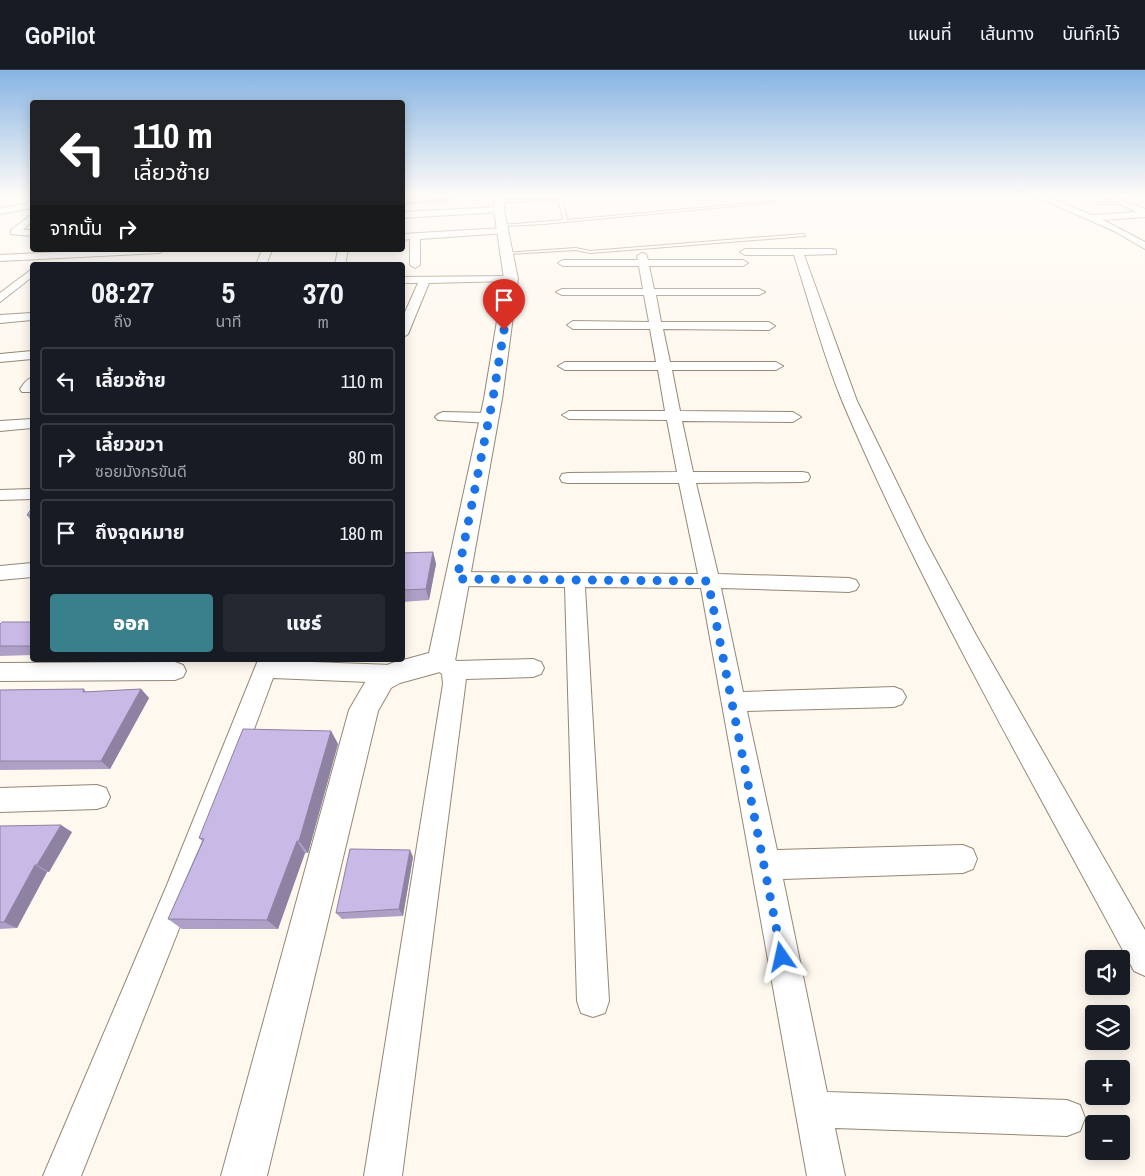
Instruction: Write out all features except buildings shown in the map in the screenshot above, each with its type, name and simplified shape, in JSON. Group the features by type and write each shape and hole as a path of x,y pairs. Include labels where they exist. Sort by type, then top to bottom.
{"street":[{"path":"415,247 415,265"},
{"path":"383,1176 455,684 447,665 457,579 489,418 511,279 507,247"},
{"path":"563,263 643,259 714,263 786,247"},
{"path":"802,247 850,401 916,540 967,639 1145,960"},
{"path":"813,247 832,252"},
{"path":"711,249 714,263"},
{"path":"0,258 91,252"},
{"path":"150,262 158,252"},
{"path":"46,262 56,253"},
{"path":"643,259 733,702 826,1176"},
{"path":"0,300 30,274"},
{"path":"405,280 511,279"},
{"path":"405,327 424,280"},
{"path":"0,286 30,284"},
{"path":"562,292 760,292"},
{"path":"0,319 30,317"},
{"path":"573,325 769,326"},
{"path":"0,358 30,355"},
{"path":"566,366 776,366"},
{"path":"569,415 793,417"},
{"path":"443,417 489,418"},
{"path":"0,426 30,424"},
{"path":"568,478 802,478"},
{"path":"0,495 30,494"},
{"path":"0,573 30,570"},
{"path":"457,579 708,581 849,585"},
{"path":"575,580 593,1001"},
{"path":"62,1176 268,665 392,674 447,665 533,668"},
{"path":"0,672 175,671"},
{"path":"244,1176 364,710 381,680 392,674"},
{"path":"733,702 894,697"},
{"path":"0,800 97,797"},
{"path":"764,865 963,859"},
{"path":"812,1109 1067,1118"}],"lane":[{"path":"508,254 576,250 590,252 716,247"}],"route":[{"path":"504,330 493,398 457,579 708,581 713,596 782,957"}]}
